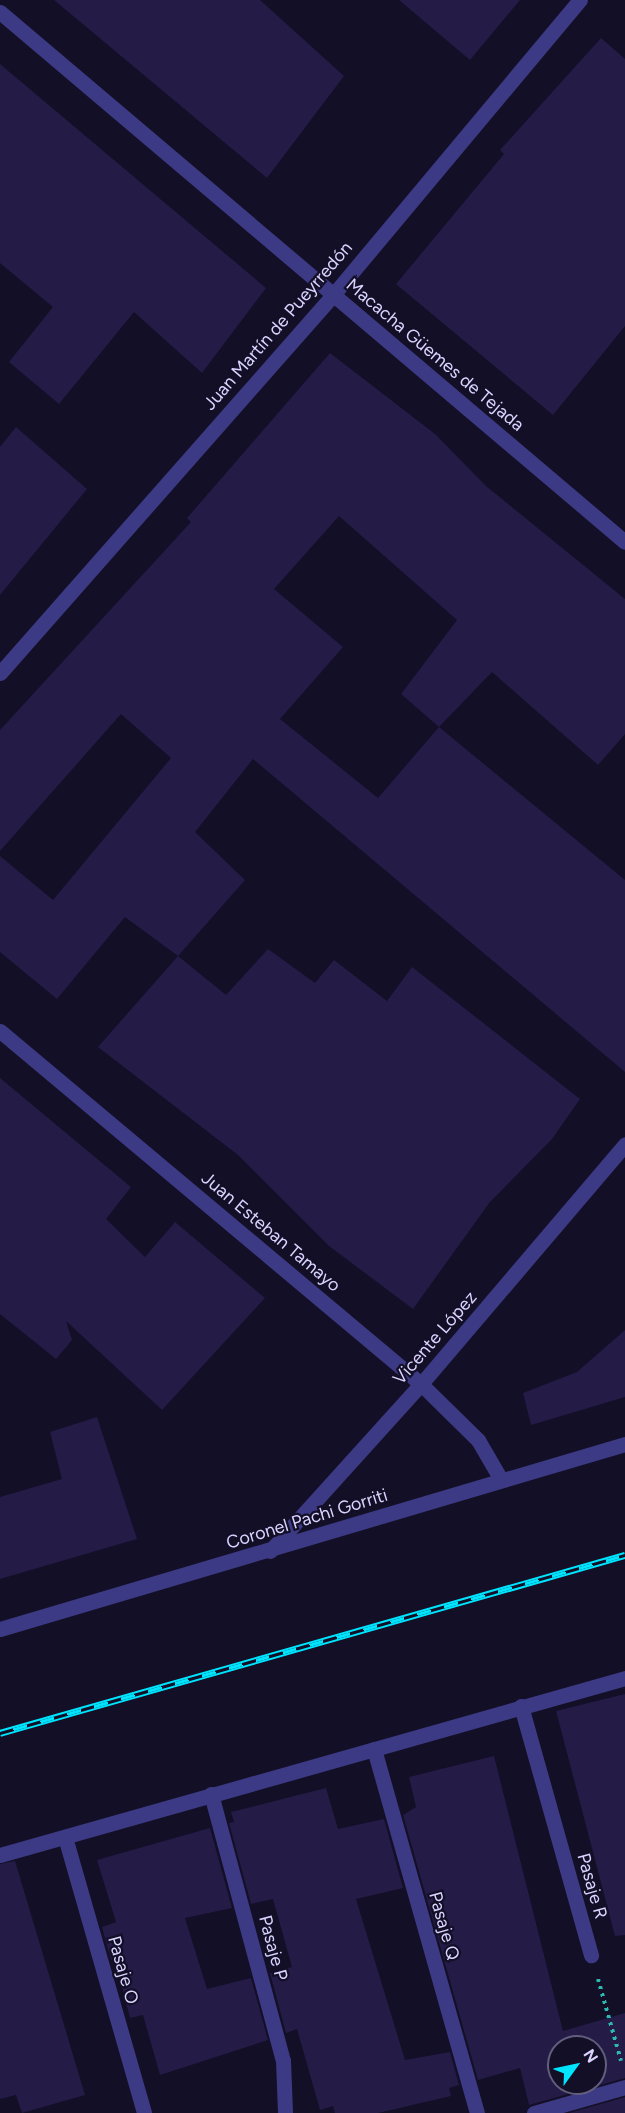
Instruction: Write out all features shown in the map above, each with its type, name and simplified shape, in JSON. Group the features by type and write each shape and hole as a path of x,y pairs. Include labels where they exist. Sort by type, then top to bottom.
{"street":[{"name":"Juan Martín de Pueyrredón","path":"0,673 333,294 580,0"},
{"name":"Macacha Güemes de Tejada","path":"0,12 625,542"},
{"name":"Juan Esteban Tamayo","path":"0,1030 422,1384 478,1440 500,1478"},
{"name":"Vicente López","path":"269,1552 422,1384 625,1144"},
{"name":"Coronel Pachi Gorriti","path":"0,1629 269,1552 500,1478 625,1444"},
{"path":"0,1855 625,1678"},
{"name":"Pasaje R","path":"521,1706 591,1955"},
{"name":"Pasaje Q","path":"374,1749 477,2113"},
{"name":"Pasaje P","path":"211,1794 283,2060 285,2113"},
{"name":"Pasaje O","path":"65,1837 144,2113"},
{"path":"534,2113 625,2087"}],"path":[{"path":"591,1955 622,2066"}],"building":[{"path":"54,0 260,0 344,76 267,178"},
{"path":"399,0 520,0 470,60"},
{"path":"601,38 625,59 625,326 553,415 396,284 504,154 500,150"},
{"path":"0,64 266,288 202,373 134,312 59,404 9,362 53,307 0,263"},
{"path":"330,353 435,434 486,486 625,599 625,734 598,765 492,672 439,727 625,880 625,1072 253,759 195,832 245,880 178,956 125,917 57,999 0,952 0,856 53,900 171,758 121,714 0,851 0,730 191,522 187,518","holes":["339,516 457,620 401,694 439,727 378,798 280,719 343,647 274,589"]},
{"path":"16,427 87,489 0,595 0,447"},
{"path":"268,949 315,983 334,960 387,1001 412,967 580,1099 552,1139 490,1202 413,1309 329,1246 238,1155 98,1047 178,956 226,995"},
{"path":"0,1078 131,1187 106,1219 145,1257 175,1222 265,1298 162,1410 66,1321 72,1340 56,1359 0,1314"},
{"path":"625,1330 625,1397 531,1425 523,1393 577,1372"},
{"path":"97,1417 137,1539 0,1579 0,1497 62,1479 50,1432"},
{"path":"625,1694 625,1935 615,1936 556,1711"},
{"path":"494,1756 563,2031 625,2013 625,2078 607,2083 607,2035 547,2035 547,2095 565,2095 529,2105 520,2068 478,2080 403,1815 416,1807 409,1777"},
{"path":"326,1788 338,1829 384,1819 403,1888 356,1899 405,2060 450,2052 459,2085 449,2088 451,2096 378,2113 335,2113 333,2106 320,2110 297,2029 286,2033 270,1973 292,1967 273,1899 251,1904 229,1823 234,1822 231,1812"},
{"path":"210,1828 232,1908 185,1918 207,1989 251,1978 268,2040 160,2075 143,2015 130,2018 115,1959 111,1960 102,1927 116,1922 97,1860"},
{"path":"15,1861 85,2095 22,2113 16,2095 0,2099 0,1864"},
{"path":"625,2097 625,2113 569,2113"}],"railway":[{"path":"0,1733 625,1555"}]}
